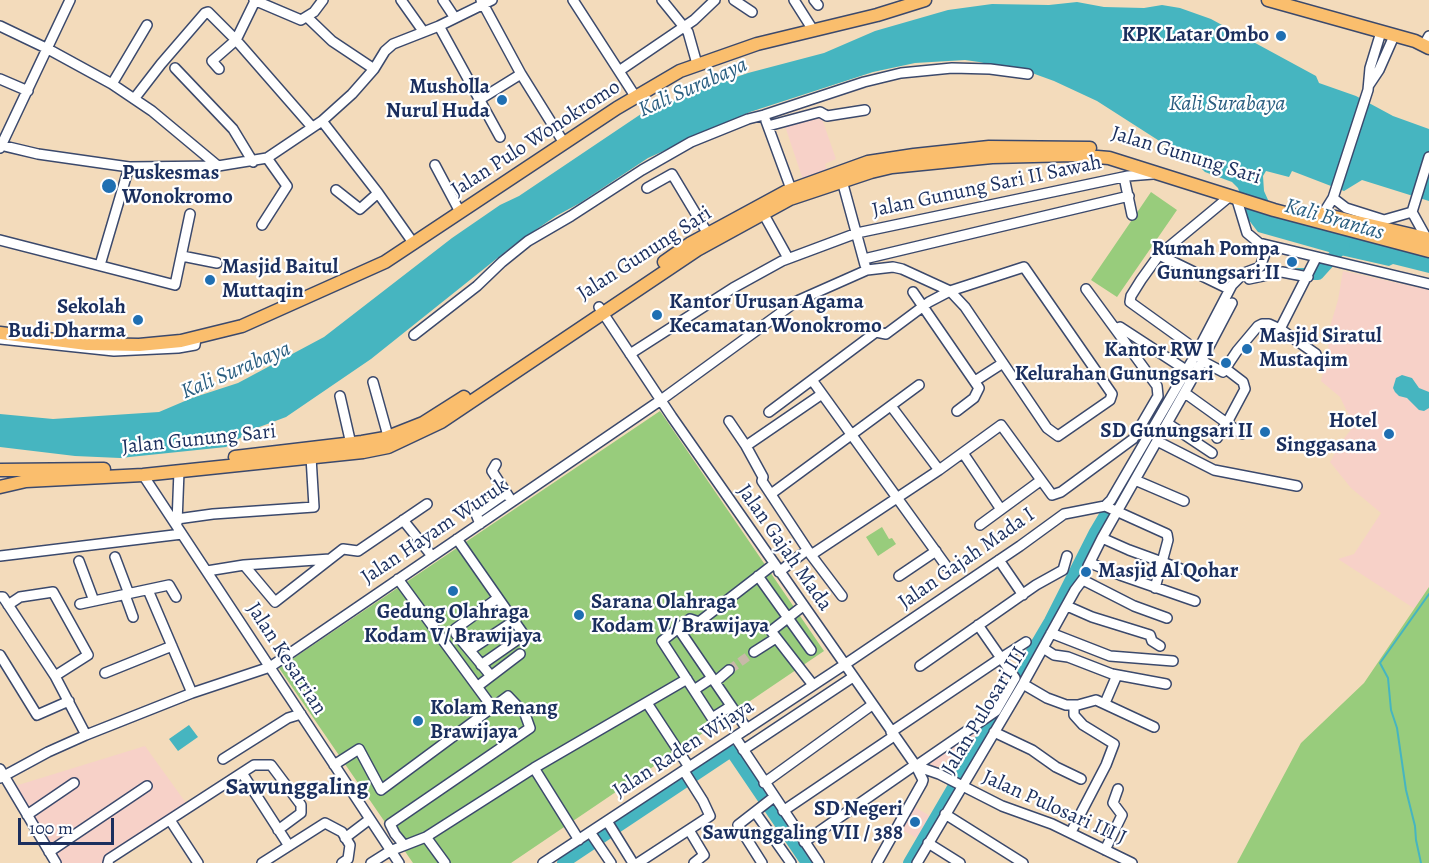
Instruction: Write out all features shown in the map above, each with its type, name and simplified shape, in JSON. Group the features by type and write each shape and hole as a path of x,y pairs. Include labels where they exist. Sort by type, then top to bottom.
{"main road":[{"path":"1268,0 1304,5 1381,32 1427,43"},
{"name":"Jalan Pulo Wonokromo","path":"0,331 33,339 94,345 139,345 196,338 223,332 264,318 385,262 660,81 697,64 757,44 878,15 915,1"},
{"name":"Jalan Gunung Sari","path":"26,476 311,457 388,447 429,429 457,406 600,310 697,250 790,199 868,162 989,147 1110,151 1133,157 1237,198"},
{"name":"Jalan Gunung Sari","path":"1074,151 1109,158 1237,198 1324,219"},
{"name":"Jalan Gunung Sari","path":"600,310 691,243 791,189 841,176"},
{"path":"1324,219 1391,230 1428,245"},
{"path":"1324,219 1428,245"},
{"name":"Jalan Gunung Sari","path":"3,470 26,476 143,475 179,471 388,436 423,423 457,406"},
{"path":"3,470 11,472 13,478 4,486"},
{"path":"4,486 26,476"}],"street":[{"path":"69,0 28,91 4,132 0,146 38,154 129,166 218,166 267,158 312,127 324,125 374,69 385,51 393,45 439,26 485,1 521,74 564,143"},
{"path":"219,69 212,61 236,40 255,0 298,19 314,12 323,0"},
{"path":"401,0 423,31"},
{"path":"443,0 455,18"},
{"path":"573,0 635,96"},
{"path":"662,0 690,37 697,64"},
{"path":"734,0 752,12"},
{"path":"794,0 813,30"},
{"path":"619,71 684,27 711,1"},
{"path":"134,99 161,64 208,12 236,40 312,127"},
{"path":"307,17 332,41 374,69"},
{"path":"112,84 147,25"},
{"path":"0,26 112,84 152,111 218,166"},
{"path":"439,26 500,137"},
{"path":"1369,87 1370,68 1381,32"},
{"path":"1324,219 1369,87 1394,36"},
{"path":"175,68 233,129 252,162"},
{"path":"414,335 477,286 528,241 691,142 748,119 864,82 900,73 952,68 990,69 1028,74"},
{"path":"479,100 521,74"},
{"path":"0,79 28,91"},
{"path":"768,126 820,112 827,116 865,110"},
{"path":"764,115 791,189"},
{"path":"324,125 378,193 414,244"},
{"path":"1428,245 1413,208 1429,157"},
{"path":"262,225 287,186 267,158"},
{"path":"435,165 460,212"},
{"path":"100,265 129,166"},
{"name":"Jalan Gunung Sari II Sawah","path":"630,354 733,288 788,258 857,233 1124,177 1161,173"},
{"path":"647,188 672,174 708,234"},
{"path":"841,176 867,270"},
{"path":"1124,177 1132,215"},
{"path":"336,190 360,209 378,193"},
{"path":"1334,194 1346,208 1380,219 1389,220 1413,208"},
{"path":"864,259 1129,196"},
{"path":"1217,438 1243,395 1245,386 1243,382 1200,358 1187,343 1130,302 1141,280 1159,255 1237,198"},
{"name":"Jalan Gunung Sari","path":"1237,198 1247,233 1254,240 1268,246 1429,284"},
{"path":"763,213 788,258"},
{"path":"0,240 175,285 190,214"},
{"path":"1380,219 1391,230"},
{"path":"1251,275 1261,266 1268,246"},
{"path":"1159,255 1229,289"},
{"path":"182,256 217,263"},
{"path":"1280,329 1308,275 1321,259"},
{"name":"Jalan Hayam Wuruk","path":"1,774 86,735 192,693 270,667 660,400 797,301 867,270 893,267 950,291"},
{"path":"769,412 876,332 886,334 923,306 950,291 1024,267 1112,394 1110,400 1058,436 1047,428 965,307 950,291"},
{"path":"1195,601 1089,565 1102,538 1111,509 1111,500 1186,370 1200,358 1228,303 1229,289 1238,277 1282,272 1308,275"},
{"path":"731,706 712,718 662,641 690,619 699,622 758,576 809,553 939,470 1001,425 1052,495 1061,492 1133,440 1158,396 1157,386 1086,289"},
{"path":"913,292 979,388 974,398 957,411"},
{"name":"Jalan Gajah Mada","path":"600,310 803,606 916,765"},
{"path":"1225,371 1260,324 1269,324 1280,329 1316,354"},
{"path":"1116,329 1120,327 1186,370"},
{"name":"Jalan Pulo Wonokromo","path":"0,331 136,343"},
{"name":"Jalan Pulo Wonokromo","path":"0,339 114,351 178,348 195,345 196,338"},
{"path":"1111,509 1135,480 1200,365 1200,358"},
{"path":"975,381 1003,363"},
{"path":"812,380 947,567"},
{"path":"373,382 388,436"},
{"path":"771,494 919,385"},
{"path":"1185,393 1242,434"},
{"path":"746,446 822,394"},
{"path":"340,396 351,444"},
{"path":"891,406 939,470"},
{"path":"729,421 746,446 763,477 762,481 809,553 842,596"},
{"path":"1167,423 1212,453"},
{"path":"1157,441 1214,470 1296,486"},
{"path":"963,453 1000,508"},
{"path":"0,556 179,526 213,514 314,507 311,457"},
{"path":"496,464 492,471 512,502"},
{"path":"179,471 179,526"},
{"name":"Jalan Kesatrian","path":"143,475 179,526 399,863"},
{"path":"1135,480 1184,501"},
{"path":"981,525 1000,508 1040,481"},
{"path":"480,524 476,514 506,493"},
{"path":"244,565 275,602 343,549 358,551 427,504"},
{"path":"1111,509 1167,534 1168,540 1155,588"},
{"name":"Jalan Gajah Mada I","path":"844,665 1064,514 1111,509"},
{"path":"403,520 432,556"},
{"path":"1102,538 1181,569"},
{"path":"457,539 524,635 481,665"},
{"path":"899,576 936,550"},
{"path":"920,666 1063,570 1067,556"},
{"path":"115,557 133,617"},
{"path":"207,571 244,565 330,559"},
{"path":"999,560 1023,595"},
{"path":"79,561 94,601"},
{"path":"758,576 811,650"},
{"path":"398,579 492,707"},
{"name":"Jalan Pulosari III","path":"919,862 945,814 957,784 994,732 1083,579 1134,606 1167,618"},
{"path":"80,604 169,585 176,597"},
{"path":"148,590 192,693"},
{"path":"8,605 20,597 53,592 88,656 55,676"},
{"path":"0,597 3,597 55,676 86,735"},
{"path":"491,676 456,634 455,629 498,598"},
{"path":"803,606 771,631 813,685"},
{"path":"1067,606 1150,635 1152,641 1160,646"},
{"path":"470,650 514,621"},
{"path":"804,842 996,711 1015,678 978,625"},
{"path":"678,628 747,729"},
{"path":"1051,633 1110,656 1173,662"},
{"path":"754,652 777,638"},
{"path":"783,811 1026,642"},
{"path":"105,674 172,646"},
{"path":"1043,648 1054,655 1068,657 1086,666 1117,675 1166,684"},
{"path":"478,686 520,654"},
{"path":"0,655 37,715 69,701"},
{"name":"Jalan Raden Wijaya","path":"543,863 562,859 579,840 609,824 735,736 844,665"},
{"path":"694,690 729,670"},
{"path":"1105,703 1117,675"},
{"path":"743,750 853,677"},
{"path":"371,863 390,850 426,837 534,768 687,680"},
{"path":"1023,684 1047,698 1066,705 1092,700 1105,703 1154,727"},
{"path":"334,765 359,749 381,790 508,696 525,714 530,728 390,824 404,845"},
{"path":"638,863 710,816 646,703"},
{"path":"764,783 872,705"},
{"path":"1071,832 1106,765 1114,744 1083,725 1074,715 1074,705"},
{"path":"223,759 288,717 301,714"},
{"path":"994,732 1032,750 1056,767 1081,779"},
{"path":"735,736 764,783 769,801 783,811 819,863"},
{"path":"108,863 109,859 254,765 271,765 301,805 301,813 278,830"},
{"path":"916,765 957,784"},
{"path":"877,863 922,783 916,765"},
{"path":"534,768 579,840"},
{"path":"242,773 288,846"},
{"path":"1,774 56,863"},
{"path":"27,815 74,783"},
{"name":"Jalan Pulosari III J","path":"957,784 1002,806 1071,832 1132,863"},
{"path":"49,852 147,786"},
{"path":"1105,850 1121,815 1113,802 1118,789"},
{"path":"762,863 738,825 769,801"},
{"path":"755,812 791,863"},
{"path":"945,814 1017,861"},
{"path":"345,838 370,819"},
{"path":"170,820 198,863"},
{"path":"262,863 325,823 342,832 350,845 348,859 342,863"},
{"path":"609,824 633,863"},
{"path":"689,830 704,855 694,863"},
{"path":"592,835 611,863"},
{"path":"426,837 445,863"},
{"path":"928,843 960,863"}],"shaded area":[{"path":"820,113 836,159 825,164 828,174 804,183 785,126"},
{"name":"Hotel Singgasana","path":"1343,271 1429,290 1429,587 1415,609 1338,559 1354,554 1381,513 1351,488 1330,462 1354,426 1340,397 1321,381 1328,353 1329,330 1338,300"},
{"path":"976,725 981,733 935,769 928,761"},
{"path":"145,746 186,803 102,863 61,863 15,786"},
{"name":"SD Negeri Sawunggaling VII / 388","path":"911,805 932,817 919,839 898,828"}],"green space":[{"path":"1151,192 1177,210 1117,297 1091,280"},
{"name":"Sarana Olahraga Kodam V/ Brawijaya","path":"660,411 824,651 511,863 413,863 279,668"},
{"path":"882,527 889,539 892,538 896,544 878,556 866,537"},
{"path":"1429,587 1429,863 1237,863 1301,743 1364,683"}],"water":[{"name":"Kali Surabaya","path":"1077,2 1104,7 1144,8 1162,5 1180,8 1211,19 1316,76 1319,83 1356,96 1393,116 1429,129 1429,201 1362,180 1344,191 1292,171 1289,177 1266,171 1263,176 1264,191 1273,211 1429,256 1429,273 1336,254 1258,232 1248,219 1238,188 1232,182 1205,172 1097,101 1054,81 1032,73 965,60 915,63 873,72 750,112 648,158 515,244 371,359 286,417 254,429 226,447 120,458 75,456 0,447 0,414 53,419 159,412 238,383 324,337 452,238 641,114 748,73 824,53 875,31 948,10 992,4 1049,5"},
{"path":"1402,375 1412,378 1419,388 1429,392 1429,408 1424,411 1419,410 1407,398 1395,392 1393,388 1396,378"},
{"path":"189,725 198,737 178,751 169,739"}],"waterway":[{"name":"Kali Brantas","path":"1298,274 1318,274 1344,245"},
{"path":"1011,687 1050,621 1095,532 1114,500"},
{"path":"1421,863 1406,790 1397,728 1391,710 1388,678 1380,663 1429,594"},
{"path":"909,863 1001,705"},
{"path":"563,863 731,751 807,863"}],"tunnel":[{"path":"729,670 754,652"}],"place":[{"name":"KPK Latar Ombo","path":"1281,36"},
{"name":"Musholla Nurul Huda","path":"502,100"},
{"name":"Puskesmas Wonokromo","path":"109,186"},
{"name":"Rumah Pompa Gunungsari II","path":"1292,262"},
{"name":"Masjid Baitul Muttaqin","path":"210,280"},
{"name":"Kantor Urusan Agama Kecamatan Wonokromo","path":"657,315"},
{"name":"Sekolah Budi Dharma","path":"138,320"},
{"name":"Masjid Siratul Mustaqim","path":"1247,349"},
{"name":"Kantor RW I Kelurahan Gunungsari","path":"1226,363"},
{"name":"SD Gunungsari II","path":"1265,432"},
{"name":"Hotel Singgasana","path":"1389,434"},
{"name":"Masjid Al Qohar","path":"1086,572"},
{"name":"Gedung Olahraga Kodam V/ Brawijaya","path":"453,591"},
{"name":"Sarana Olahraga Kodam V/ Brawijaya","path":"579,615"},
{"name":"Kolam Renang Brawijaya","path":"418,721"},
{"name":"SD Negeri Sawunggaling VII / 388","path":"915,822"}],"district":[{"name":"Sawunggaling","path":"297,788"}]}
